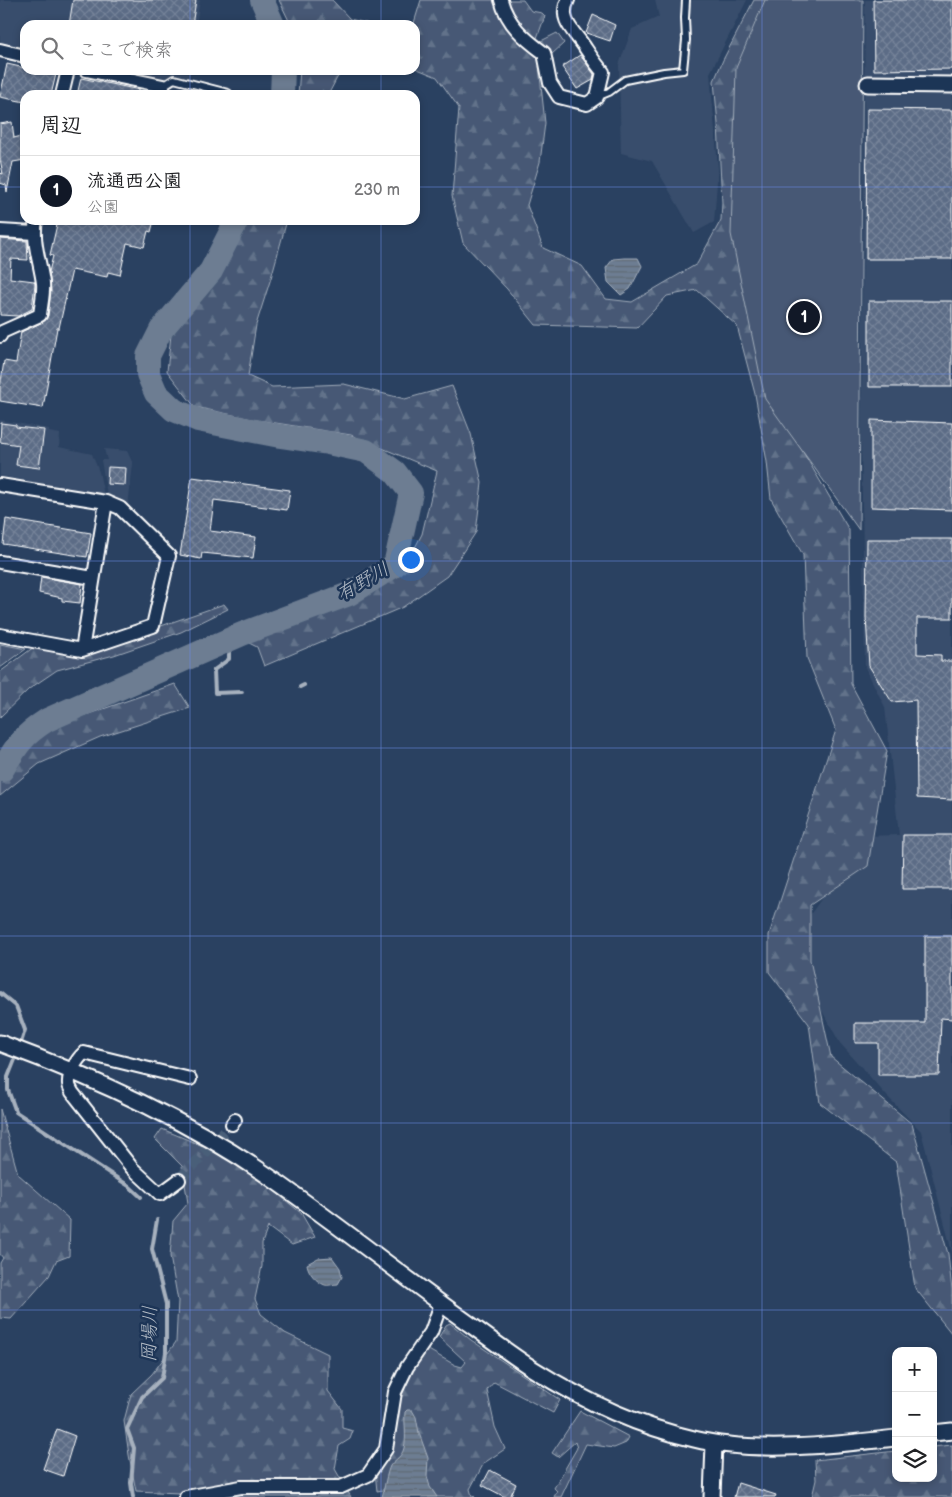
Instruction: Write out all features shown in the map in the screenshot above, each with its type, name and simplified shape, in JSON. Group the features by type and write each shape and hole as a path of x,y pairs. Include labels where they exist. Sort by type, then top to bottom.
{"street":[{"path":"501,0 503,8 522,37 544,53 550,83 559,97 587,104 597,97 603,72 593,61 566,21 564,7 568,0"},
{"path":"0,50 20,55"},
{"path":"63,90 67,75"},
{"path":"104,75 158,90"},
{"path":"868,84 952,85"},
{"path":"0,230 35,226 38,262 43,284 40,314 2,332 0,336"},
{"path":"0,485 106,502 120,508 169,556 153,626 82,650 0,636"},
{"path":"82,650 106,502"},
{"path":"0,562 93,578"},
{"path":"0,1043 72,1070 160,1113 240,1157 304,1201 441,1304 532,1369 591,1400 648,1426 714,1444 776,1447 892,1438"},
{"path":"179,1180 160,1194 132,1168 72,1092 69,1084 72,1070 80,1056 84,1053 190,1079"},
{"path":"186,1497 241,1487 341,1487 368,1475 386,1449 395,1392 407,1367 431,1332 441,1304"},
{"path":"937,1433 952,1431"},
{"path":"712,1497 714,1444"}],"lane":[{"path":"597,97 609,92 625,80 684,70 686,0"},
{"path":"163,90 174,79 216,90"}],"shaded area":[{"path":"0,0 200,0 197,20 20,20 20,49 0,44"},
{"path":"655,0 747,0 710,73 718,168 714,222 694,233 652,161 621,153 619,65 632,29 659,17"},
{"path":"865,0 952,0 952,1252 921,1131 840,1043 811,991 805,922 866,836 899,835 885,707 865,667 861,441"},
{"path":"147,75 190,75 189,79 170,76 165,79"},
{"path":"638,258 642,266 630,289 621,295 608,282 606,268 613,259"},
{"path":"0,420 49,429 49,432 60,434 59,447 92,454 99,472 104,495 0,476"},
{"path":"104,449 127,451 133,464 128,506 107,494 101,460 107,460"},
{"path":"332,1257 340,1268 342,1277 338,1284 325,1285 313,1276 307,1264 318,1258"},
{"path":"412,1410 416,1417 419,1433 428,1458 427,1476 430,1487 437,1497 382,1497 390,1466 400,1456 404,1448 405,1412"}],"green space":[{"path":"279,0 332,0 350,19 354,20 289,20"},
{"path":"421,0 523,0 531,11 542,13 545,16 537,38 541,41 557,33 564,43 539,66 545,123 540,162 527,205 543,248 582,266 606,299 632,302 697,264 721,220 722,203 714,81 754,0 860,0 783,418 849,530 851,684 887,751 868,866 810,905 810,960 831,1057 912,1124 948,1254 952,1290 952,1334 915,1288 896,1162 820,1103 809,1024 769,972 769,935 836,730 807,658 803,555 771,499 767,462 755,394 737,326 697,290 667,296 637,328 536,325 507,289 463,243 452,196 459,108 437,77 420,70 420,20 415,20"},
{"path":"765,0 863,0 859,530 765,399 731,234 736,68"},
{"path":"300,75 340,75 331,90 298,90"},
{"path":"245,225 286,225 256,325 248,376 272,387 344,384 405,399 452,386 471,434 482,483 476,532 447,576 403,607 264,666 257,647 245,641 360,595 403,571 422,534 437,471 351,435 257,420 195,407 167,371 171,335 201,295"},
{"path":"224,604 228,609 181,632 114,655 57,670 29,689 0,717 0,672 34,647 84,653"},
{"path":"0,644 26,649 0,668"},
{"path":"175,684 190,708 100,737 39,764 0,796 0,764 37,732"},
{"path":"0,1109 18,1174 70,1220 69,1256 56,1261 49,1276 11,1319 0,1318 0,1263 3,1258 0,1254"},
{"path":"162,1129 217,1152 267,1185 301,1213 315,1237 292,1245 268,1227 262,1243 262,1266 255,1299 261,1314 285,1333 328,1354 328,1391 342,1409 342,1428 353,1431 350,1439 339,1446 335,1469 351,1497 242,1497 227,1495 226,1497 179,1497 179,1493 136,1491 124,1421 131,1394 152,1374 176,1342 178,1301 170,1256 173,1221 188,1203 182,1166 155,1139"},
{"path":"450,1323 471,1340 560,1400 553,1413 494,1382 487,1390 495,1427 505,1449 484,1463 470,1489 472,1496 475,1497 428,1497 404,1458 383,1490 377,1491 375,1472 408,1372 425,1348 455,1365 462,1367 466,1362 439,1337 446,1325"},
{"path":"580,1411 629,1437 626,1443 614,1448 586,1444 561,1497 554,1497 557,1491 554,1488 577,1448 575,1442 558,1457 552,1453"},
{"path":"952,1445 952,1497 812,1497 816,1480 815,1460 892,1451 892,1482 937,1482 937,1447"}],"building":[{"path":"73,0 196,0 193,20 70,20"},
{"path":"873,0 952,0 952,69 874,70"},
{"path":"593,15 615,25 610,41 586,33"},
{"path":"580,55 594,74 593,80 577,89 562,67"},
{"path":"7,64 20,67 20,75 56,75 52,90 20,90 20,101 0,97"},
{"path":"81,78 140,90 78,90"},
{"path":"867,109 952,110 952,259 866,259"},
{"path":"12,122 14,138 20,136 20,161 13,162 7,192 6,185 0,183 0,173 3,174 0,159 0,124"},
{"path":"57,225 153,225 151,232 148,231 144,247 127,243 120,275 108,272 107,277 72,270 59,328 57,328 43,408 0,401 4,361 16,363 21,332 43,322 48,316 51,291 49,272 53,256 50,255"},
{"path":"0,239 27,241 28,260 11,259 10,278 34,281 35,284 32,309 18,316 0,315"},
{"path":"869,301 952,301 952,387 869,387"},
{"path":"871,420 952,423 952,510 871,507"},
{"path":"1,423 16,425 16,427 44,430 39,468 16,465 19,445 0,442"},
{"path":"108,467 126,468 125,485 107,484"},
{"path":"192,477 290,490 287,510 214,500 210,531 256,537 253,558 202,553 201,559 180,555"},
{"path":"6,519 91,533 87,557 3,544"},
{"path":"867,539 952,539 952,618 917,618 917,654 941,655 941,661 952,661 952,800 917,798 916,700 892,702 869,666 866,617"},
{"path":"41,577 82,584 80,603 62,601 62,598 39,593"},
{"path":"903,835 952,835 952,889 902,889"},
{"path":"925,936 952,936 952,1019 941,1018 939,1075 878,1075 878,1043 855,1043 855,1023 925,1023"},
{"path":"57,1429 75,1436 63,1476 43,1469"},
{"path":"490,1470 516,1484 510,1497 505,1497 482,1485"},
{"path":"738,1483 776,1495 775,1497 734,1497"}],"waterway":[{"name":"有野川","path":"262,0 271,20"},
{"name":"有野川","path":"282,90 283,75"},
{"name":"有野川","path":"0,769 2,770 16,747 26,736 47,720 242,634 349,594 395,565 411,493 395,472 366,451 198,420 174,410 156,393 148,374 148,356 161,330 211,271 234,225"},
{"path":"227,641 229,659 214,670 215,693 242,692"},
{"path":"300,687 304,685"},
{"name":"岡場川","path":"0,993 16,1006 25,1030 20,1046"},
{"name":"岡場川","path":"18,1052 8,1077 8,1090 16,1112 129,1186 141,1197"},
{"name":"岡場川","path":"133,1497 131,1483 134,1448 127,1429 142,1397 162,1378 166,1352 166,1304 152,1249 157,1220"}],"tunnel":[{"path":"179,1180 232,1124"}],"place":[{"name":"流通西公園","path":"804,317"}]}
